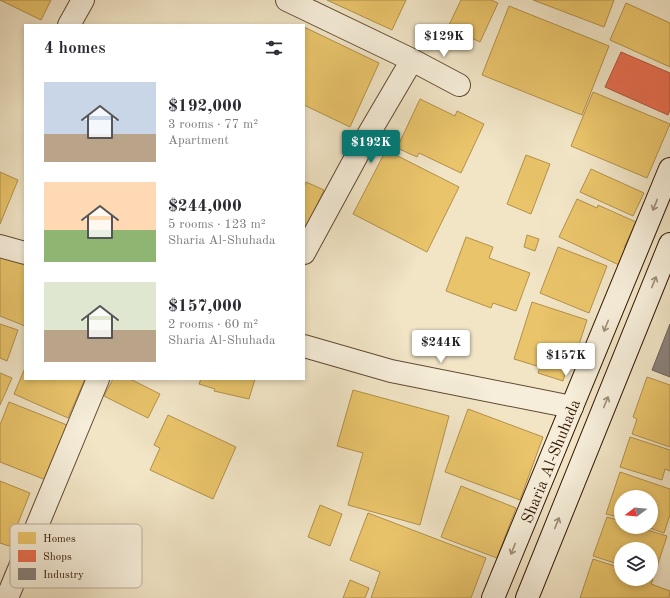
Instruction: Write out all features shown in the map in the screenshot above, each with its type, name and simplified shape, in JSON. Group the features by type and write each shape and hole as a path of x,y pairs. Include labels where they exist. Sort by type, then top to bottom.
{"street":[{"path":"70,24 83,0"},
{"path":"287,0 412,60 459,85"},
{"path":"305,251 368,135 412,60"},
{"name":"Sharia Al-Shuhada","path":"493,598 670,169"},
{"name":"Sharia Al-Shuhada","path":"527,598 670,244"},
{"path":"0,246 24,253"},
{"path":"305,346 391,371 572,407"},
{"path":"38,524 98,380"},
{"path":"7,598 11,588"}],"building: Homes":[{"path":"0,0 51,0 41,20"},
{"path":"327,0 406,0 392,30"},
{"path":"461,0 491,0 498,3 480,42 448,27"},
{"path":"533,0 614,0 604,27"},
{"path":"626,3 670,23 670,67 610,40"},
{"path":"509,6 609,46 582,115 482,75"},
{"path":"305,27 379,63 350,127 305,105"},
{"path":"593,92 670,124 647,178 571,146"},
{"path":"420,99 455,116 457,111 484,124 461,173 419,153 417,157 397,148"},
{"path":"386,150 459,187 427,252 353,214"},
{"path":"526,155 550,164 531,214 507,204"},
{"path":"591,169 644,193 633,216 580,192"},
{"path":"0,172 18,180 0,224"},
{"path":"306,182 324,190 305,230"},
{"path":"577,199 597,208 598,205 636,222 624,248 627,249 619,265 559,237"},
{"path":"527,235 539,239 535,251 524,247"},
{"path":"466,237 493,247 489,258 530,273 516,311 493,303 491,308 446,291"},
{"path":"558,247 607,266 589,313 540,293"},
{"path":"0,254 24,264 24,326 0,316"},
{"path":"532,302 587,320 572,366 568,364 563,381 538,373 540,367 514,359"},
{"path":"0,324 18,330 7,361 0,358"},
{"path":"24,370 24,380 85,380 68,418 14,394"},
{"path":"0,373 12,378 0,405"},
{"path":"647,377 670,385 670,447 632,434 637,419 633,417"},
{"path":"112,380 132,380 160,394 148,418 104,396"},
{"path":"201,380 255,380 249,399 214,391 215,389 199,384"},
{"path":"353,390 449,416 420,525 348,505 363,453 337,446"},
{"path":"9,402 67,425 46,480 0,462 0,425"},
{"path":"468,409 543,437 520,500 445,472"},
{"path":"168,415 236,447 213,499 150,470 160,448 154,445"},
{"path":"630,437 670,450 670,471 665,469 662,480 620,467"},
{"path":"620,472 670,489 670,515 664,533 658,531 658,490 614,490"},
{"path":"0,481 30,493 18,524 10,524 9,546 0,543"},
{"path":"461,486 516,508 497,558 441,537"},
{"path":"614,490 614,516 606,514"},
{"path":"320,505 342,514 330,546 308,537"},
{"path":"368,513 486,558 471,598 371,598 380,572 350,560"},
{"path":"607,517 614,519 614,534 658,533 667,536 658,564 658,542 614,542 614,563 593,556"},
{"path":"593,559 614,566 614,586 656,586 670,591 669,598 580,598"},
{"path":"350,580 369,588 365,598 343,598"}],"building: Shops":[{"path":"621,52 670,73 670,110 668,115 605,87"}],"building: Industry":[{"path":"670,324 670,377 652,370"}]}
